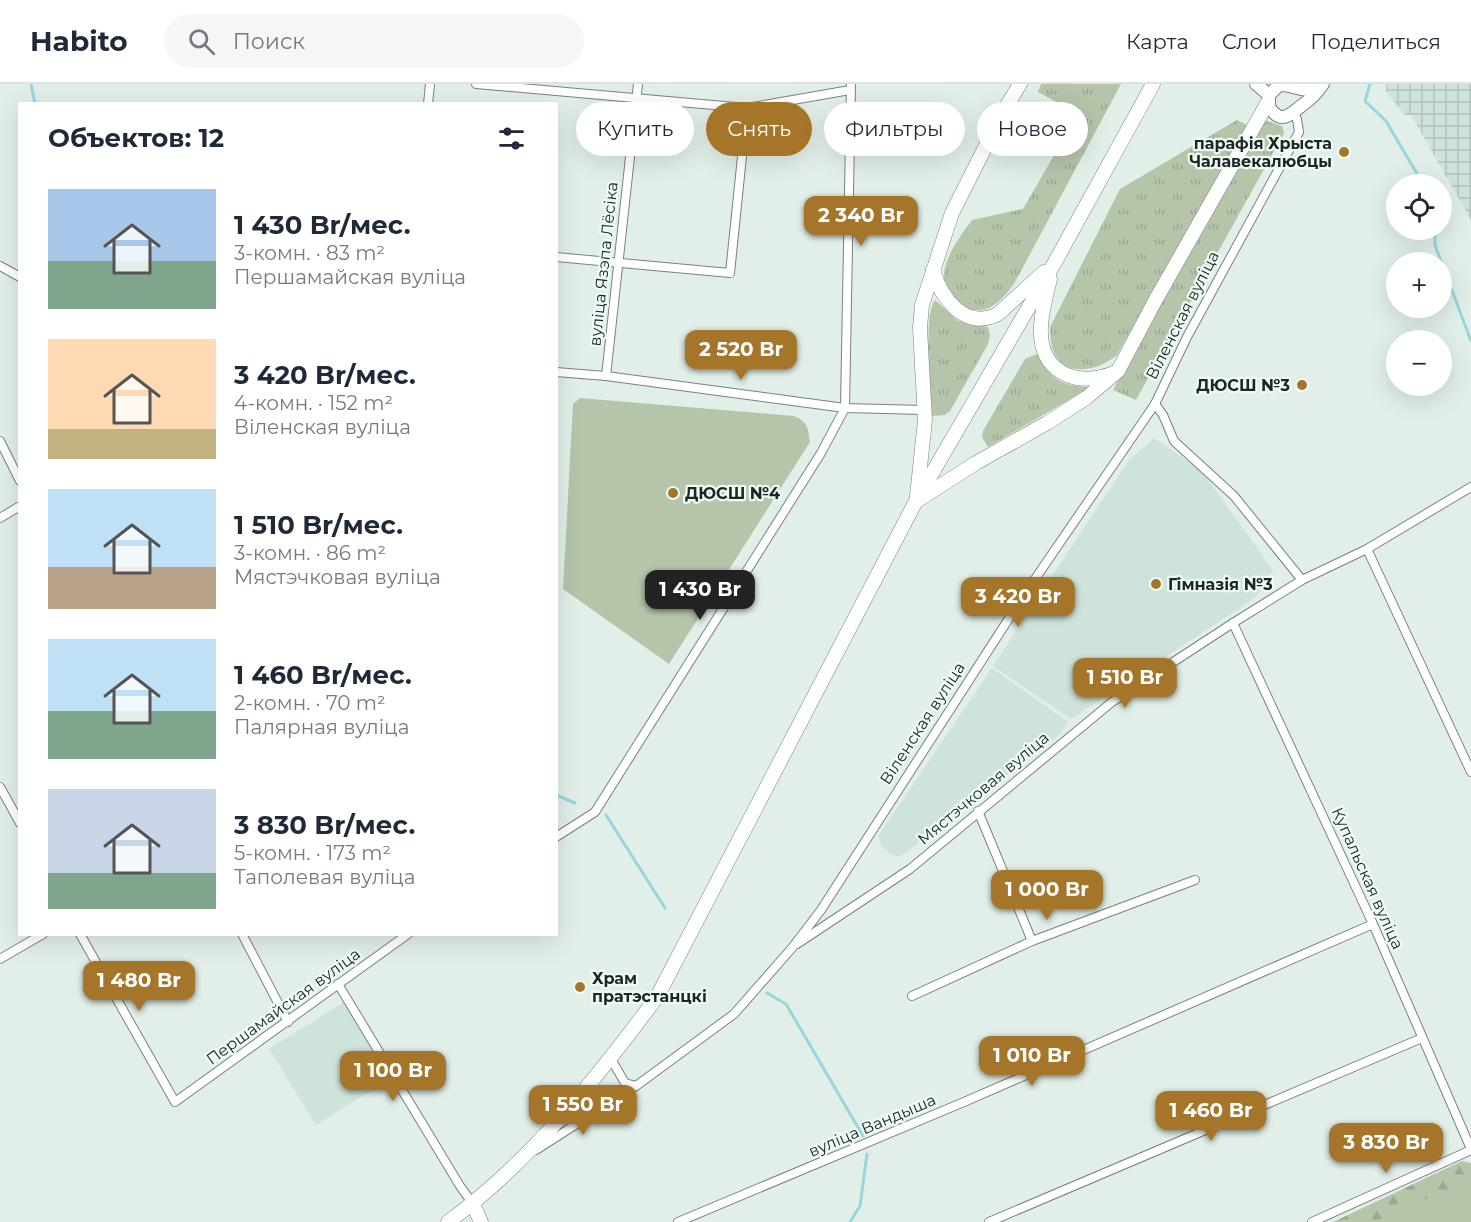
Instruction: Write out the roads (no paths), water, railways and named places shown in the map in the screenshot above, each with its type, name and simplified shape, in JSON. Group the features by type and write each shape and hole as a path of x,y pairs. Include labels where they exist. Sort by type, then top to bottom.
{"main road":[{"path":"916,501 924,410 920,328 922,305 952,213 1002,114 1020,84"},
{"name":"Віленская вуліца","path":"448,1222 473,1204 536,1144 610,1059 657,997 916,501 1055,262 1153,84"},
{"path":"916,501 1086,398 1118,371 1262,114 1266,95 1284,84 1296,89 1320,88"},
{"path":"1266,95 1282,117 1297,111 1320,88"},
{"path":"1296,89 1301,100 1297,111"},
{"path":"933,270 937,285 956,310 968,316 991,318 1055,262"},
{"path":"1055,262 1040,332 1042,347 1047,358 1053,366 1072,377 1097,378 1118,371"},
{"path":"473,1204 481,1222"}],"street":[{"path":"428,102 430,84"},
{"path":"476,84 706,104"},
{"name":"вуліца Язэпа Лёсіка","path":"606,376 638,84"},
{"path":"558,836 595,812 821,453 845,408 850,87 776,102"},
{"name":"Віленская вуліца","path":"516,1164 636,1086 734,1014 792,948 821,910 1024,595 1155,404 1187,337 1299,132 1297,111"},
{"path":"558,256 730,273 742,156"},
{"path":"0,266 18,277"},
{"path":"558,372 606,376 845,408 924,410"},
{"path":"1155,404 1163,415 1174,441 1234,496 1302,580"},
{"path":"0,441 18,477"},
{"name":"Мястэчковая вуліца","path":"792,948 910,869 1112,702 1302,580 1367,549 1471,487"},
{"path":"0,518 18,507"},
{"path":"1367,549 1471,772"},
{"name":"Купальская вуліца","path":"1233,623 1373,924 1471,1150"},
{"path":"0,787 18,819"},
{"path":"978,811 1032,941"},
{"path":"912,996 1032,941 1196,880"},
{"path":"821,910 825,918 833,922"},
{"name":"вуліца Вандыша","path":"678,1222 964,1102 1373,924"},
{"path":"0,959 40,936"},
{"name":"Першамайская вуліца","path":"81,936 175,1102 405,936"},
{"path":"243,936 288,1022"},
{"path":"338,984 473,1204"},
{"path":"989,1222 1422,1038"},
{"path":"610,1059 626,1083 636,1086"},
{"path":"1312,1222 1471,1150"}],"waterway":[{"path":"31,84 35,102"},
{"path":"1370,84 1365,101 1386,121 1417,174"},
{"path":"1435,240 1471,341"},
{"path":"558,796 575,803"},
{"path":"606,815 665,908"},
{"path":"767,993 786,1004 863,1136"},
{"path":"850,1222 860,1206 867,1154"}],"place":[{"name":"парафія Хрыста Чалавекалюбцы","path":"1344,152"},
{"name":"ДЮСШ №3","path":"1302,385"},
{"name":"ДЮСШ №4","path":"673,493"},
{"name":"Гімназія №3","path":"1156,584"},
{"name":"Храм пратэстанцкі","path":"580,987"}]}
